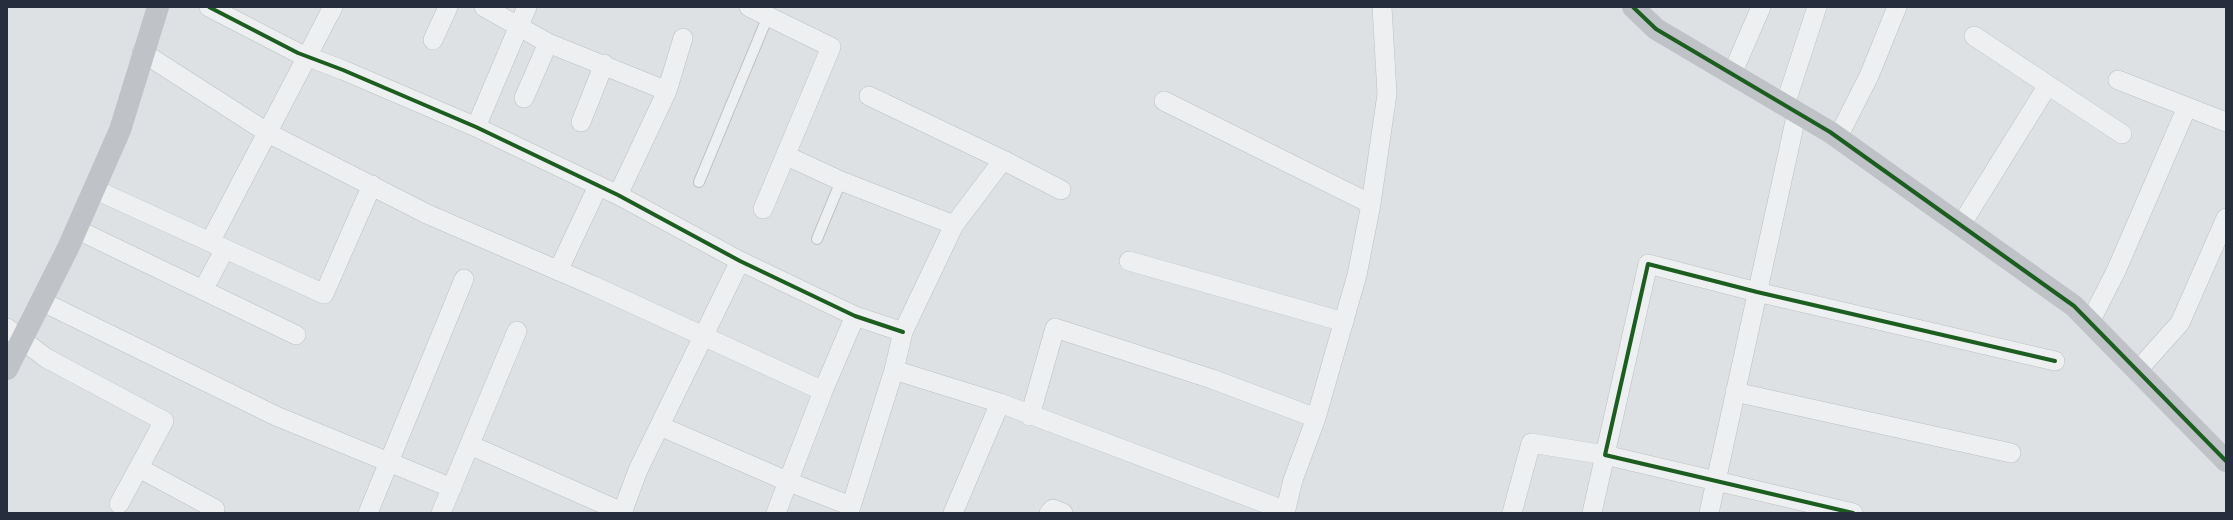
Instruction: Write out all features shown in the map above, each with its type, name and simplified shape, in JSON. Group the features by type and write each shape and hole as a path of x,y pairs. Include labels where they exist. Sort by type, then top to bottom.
{"street":[{"path":"7,369 14,334 41,301 76,230 120,130 142,52 158,7"},
{"path":"209,7 298,53 476,127 618,195 740,261 856,316 903,332"},
{"path":"202,290 217,245 268,133 333,7"},
{"path":"433,40 448,7"},
{"path":"484,7 548,43 667,90"},
{"path":"476,127 527,7"},
{"path":"749,7 831,47 787,156 763,209"},
{"path":"894,370 1000,403 1030,416 1285,512 1293,480 1316,418 1344,322 1357,275 1371,204 1387,94 1382,7"},
{"path":"1633,7 1651,14 1656,29 1838,137 2074,306 2137,371 2225,455"},
{"path":"1732,74 1761,7"},
{"path":"1709,513 1757,292 1791,108 1817,7"},
{"path":"1838,137 1869,76 1897,7"},
{"path":"1974,36 2122,134"},
{"path":"618,195 667,90 683,38"},
{"path":"524,98 548,43"},
{"path":"142,52 268,133 427,214 823,390"},
{"path":"581,122 604,64"},
{"path":"2118,80 2226,122"},
{"path":"1961,225 2048,85"},
{"path":"869,96 1003,160 1061,190"},
{"path":"1164,101 1371,204"},
{"path":"2090,322 2116,271 2187,107"},
{"path":"787,156 841,181 954,225"},
{"path":"660,426 850,509 894,370 903,332 954,225 1003,160"},
{"path":"94,189 324,294 372,185"},
{"path":"558,271 598,186"},
{"path":"2137,371 2180,323 2226,218"},
{"path":"76,230 296,334"},
{"path":"470,445 623,513 638,470 740,261"},
{"path":"1129,261 1344,322"},
{"path":"1592,513 1648,264 1757,292 2055,361"},
{"path":"368,513 464,278"},
{"path":"41,301 276,416 452,488"},
{"path":"776,513 823,390 856,316"},
{"path":"1030,416 1055,328 1212,379 1316,418"},
{"path":"442,513 517,331"},
{"path":"14,334 46,358 164,421 119,504"},
{"path":"1735,392 2012,453"},
{"path":"953,513 1000,403"},
{"path":"1512,513 1531,443 1605,454 1853,513"},
{"path":"139,468 215,509"},
{"path":"1049,513 1053,509 1063,513"}],"lane":[{"path":"699,182 768,16"},
{"path":"817,239 841,181"}],"cycle path":[{"path":"209,7 298,53 343,70 476,127 618,195 740,261 855,316 903,332"},
{"path":"1633,7 1656,29 1830,132 2074,306 2226,461"},
{"path":"1853,513 1605,455 1648,264 1757,292 2055,361"}]}
